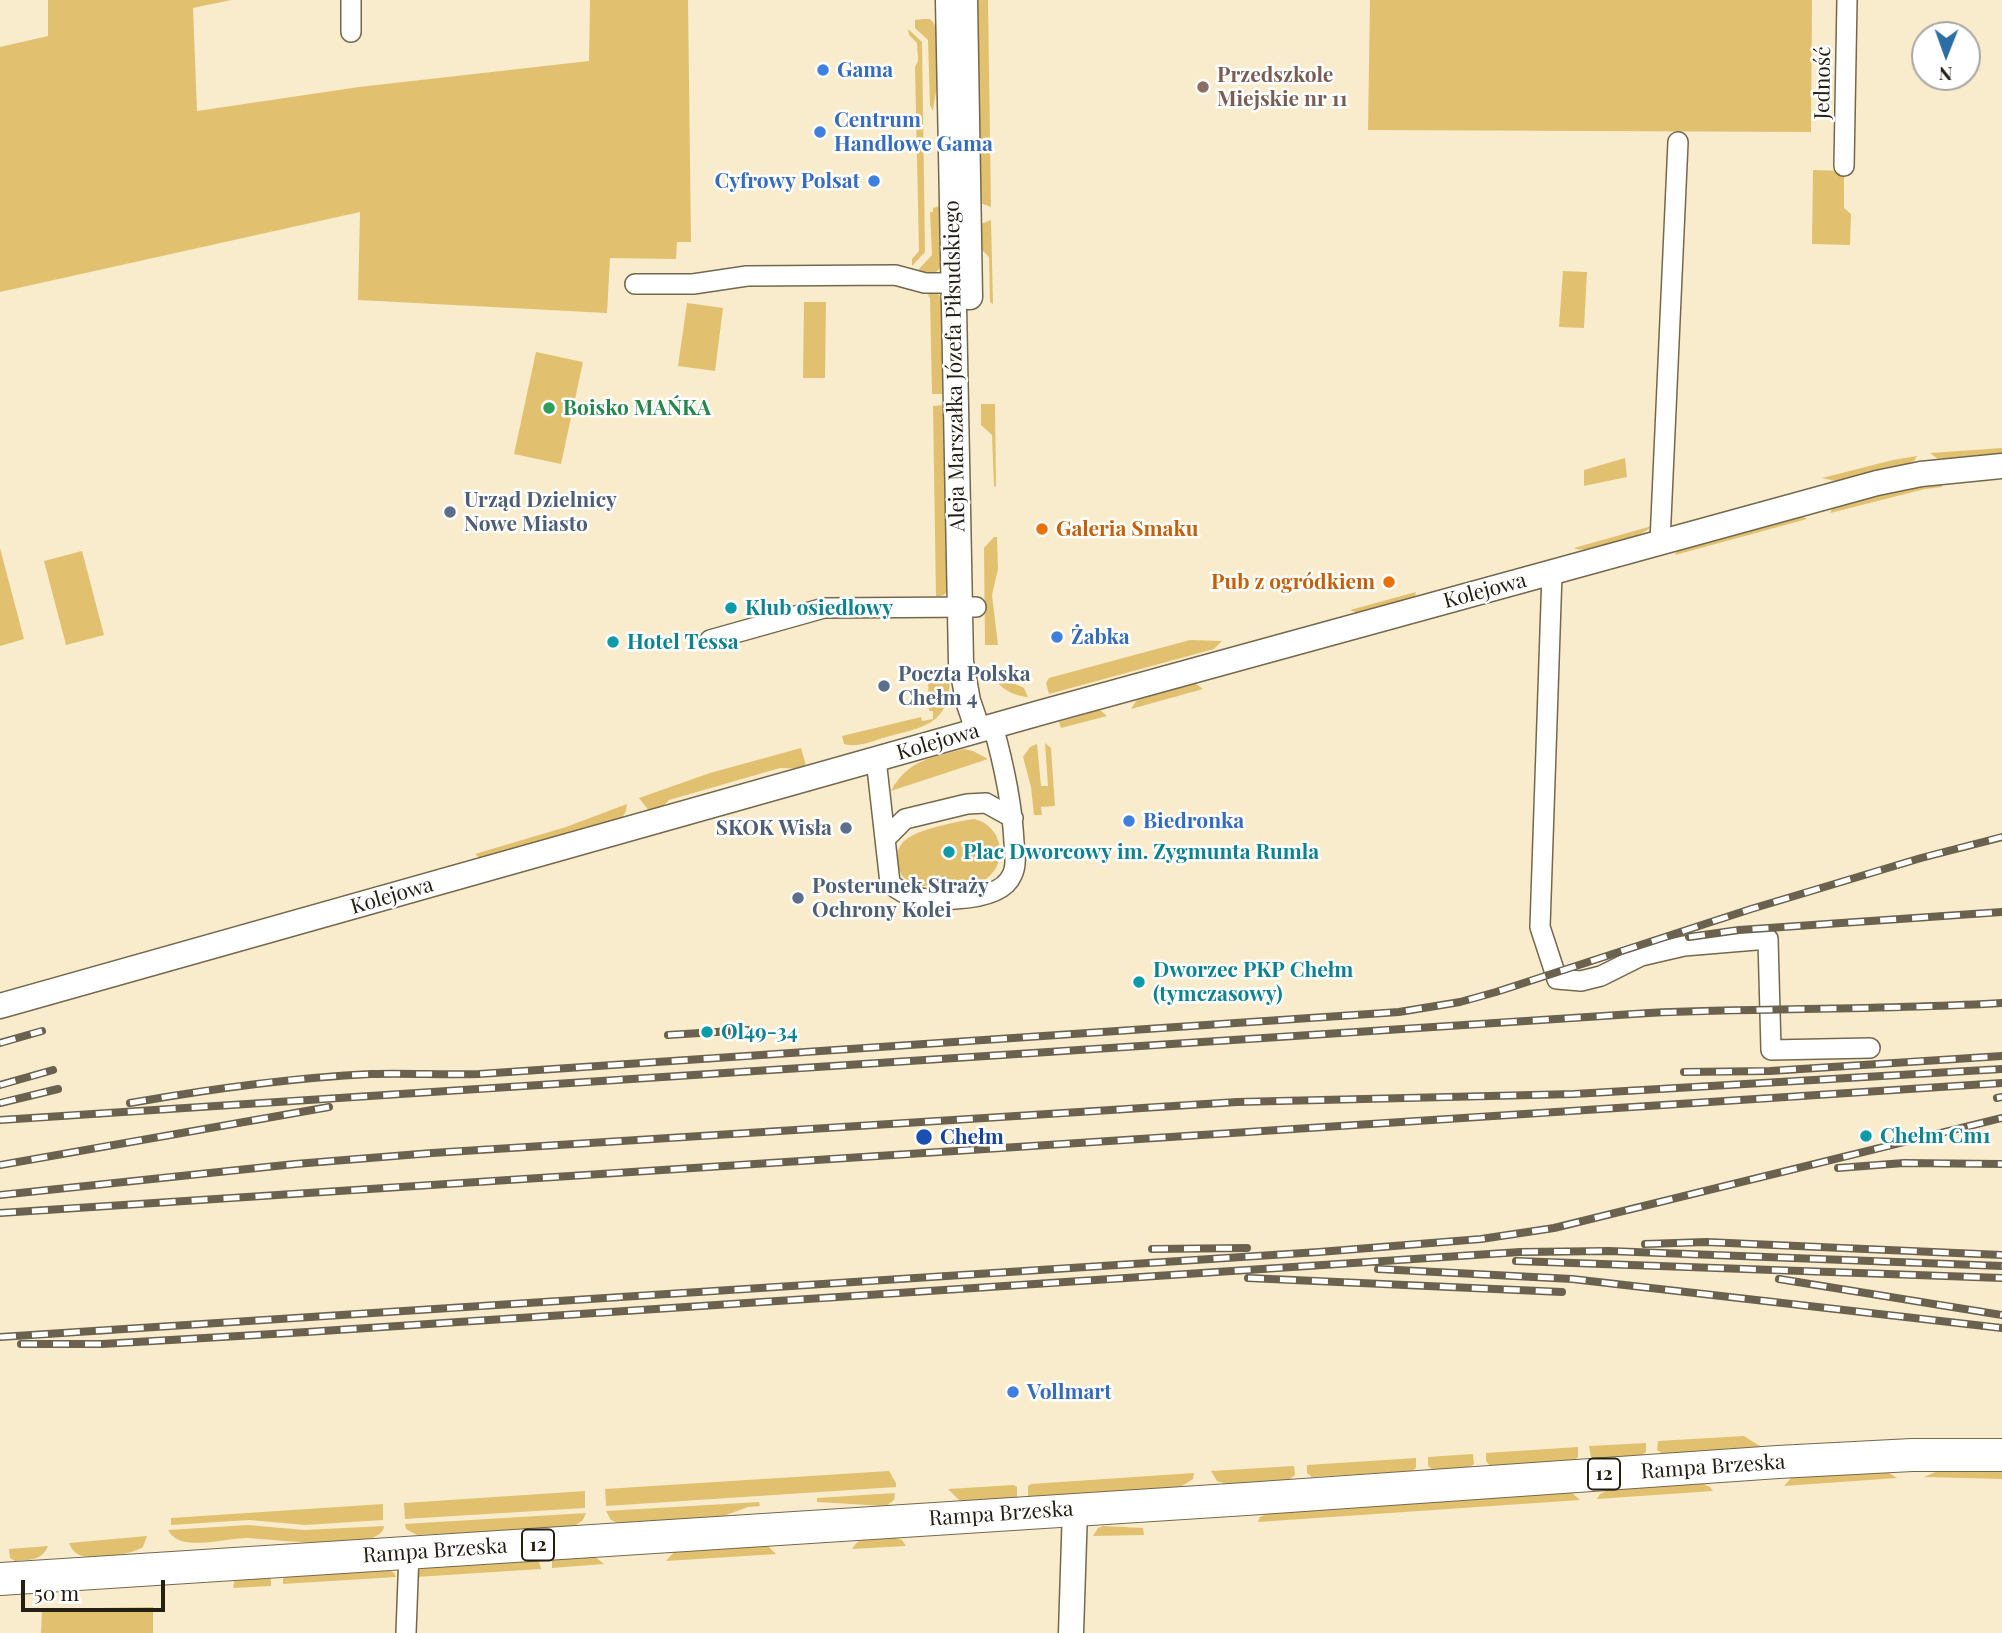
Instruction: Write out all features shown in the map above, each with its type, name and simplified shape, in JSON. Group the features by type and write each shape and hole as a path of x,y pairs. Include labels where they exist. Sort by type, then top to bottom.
{"highway":[{"name":"Rampa Brzeska","path":"0,1579 1778,1462 1912,1455 2002,1455"}],"street":[{"path":"351,0 351,32"},
{"name":"Aleja Marszałka Józefa Piłsudskiego","path":"948,0 962,284"},
{"name":"Aleja Marszałka Józefa Piłsudskiego","path":"965,0 962,284 968,607 985,728"},
{"name":"Jedność","path":"1844,166 1847,0"},
{"path":"1660,542 1678,142"},
{"path":"635,285 693,284 747,276 895,275 925,283 962,284"},
{"name":"Kolejowa","path":"0,1006 985,728 1877,483 1921,474 2002,466"},
{"path":"1552,573 1540,927 1557,979 1581,981 1601,976 1641,956 1684,946 1768,939 1771,1050 1870,1048"},
{"path":"710,640 824,608 968,607"},
{"path":"876,759 890,883 900,892 931,900 968,898 988,893 1004,886 1013,874 1015,856 1013,818 1004,764 985,728"},
{"path":"885,839 905,819 967,804 986,803 1013,818"},
{"path":"1071,1633 1075,1509"},
{"path":"406,1633 409,1553"}],"shaded area":[{"path":"48,0 231,0 193,8 197,111 359,87 589,61 590,0 688,0 691,242 677,242 676,259 610,258 607,313 358,300 360,212 0,292 0,47 48,36"},
{"path":"975,0 988,0 991,207 980,203"},
{"path":"1370,0 1812,0 1811,132 1368,130"},
{"path":"930,19 936,27 941,50 933,111 930,105 928,40 915,28 915,20"},
{"path":"908,29 922,42 925,252 912,266 912,259 919,251 915,67 918,61 917,43 909,35"},
{"path":"1813,170 1844,171 1844,208 1851,214 1850,245 1812,244"},
{"path":"940,206 942,266 935,273 919,274 919,269 932,255 930,212"},
{"path":"991,220 993,304 990,302 989,257 979,247 981,224"},
{"path":"1563,271 1587,272 1584,328 1559,327"},
{"path":"932,290 942,297 946,394 932,394 930,298 926,291"},
{"path":"804,302 826,302 825,378 803,378"},
{"path":"687,303 723,308 715,371 678,366"},
{"name":"Boisko MAŃKA","path":"536,352 583,362 561,464 514,454"},
{"path":"981,404 995,404 996,487 992,435 981,425"},
{"path":"946,405 949,589 944,595 936,597 933,406"},
{"path":"2002,448 2002,454 1938,459 1930,453"},
{"path":"1917,456 1907,464 1835,481 1822,478 1893,460"},
{"path":"1625,458 1627,477 1584,486 1584,470"},
{"path":"1941,483 1942,487 1830,513 1837,506 1864,495"},
{"path":"1802,516 1807,519 1675,555 1677,550"},
{"path":"1652,526 1638,535 1614,544 1580,550 1574,548"},
{"path":"997,537 998,569 992,595 998,645 985,645 984,548"},
{"path":"0,548 24,639 0,646"},
{"path":"82,551 104,635 66,645 44,561"},
{"path":"1416,592 1415,597 1363,615 1350,610"},
{"path":"1190,640 1222,641 1214,649 1049,694 1046,683 1049,678"},
{"path":"989,666 995,666 1004,679 1024,688 1028,697 1003,688 994,678"},
{"path":"950,667 950,685 943,710 928,724 870,742 844,744 842,736 921,717 922,721 933,719 933,711 929,711 928,676 934,668"},
{"path":"1192,684 1203,689 1131,709 1136,701 1142,698"},
{"path":"1100,710 1107,716 1061,728 1059,722"},
{"path":"1045,743 1051,748 1055,806 1041,807 1042,815 1034,815 1031,787 1023,757 1030,747 1037,744 1041,786 1048,786"},
{"path":"801,748 807,769 780,768 669,800 657,812 650,812 639,798 710,773"},
{"path":"964,749 988,759 891,791 913,766"},
{"path":"627,804 622,818 482,860 475,854 566,827"},
{"path":"974,819 991,829 1000,845 998,863 994,872 986,879 965,885 962,890 953,891 950,886 917,885 904,878 897,860 903,842 926,830"},
{"path":"1744,1436 1763,1448 1663,1454 1657,1450 1658,1441"},
{"path":"1646,1443 1646,1452 1641,1456 1594,1459 1589,1446"},
{"path":"1578,1447 1578,1457 1573,1461 1490,1466 1486,1461 1486,1453"},
{"path":"1473,1454 1474,1464 1470,1467 1433,1470 1428,1466 1428,1457"},
{"path":"1416,1458 1416,1468 1412,1471 1312,1477 1307,1473 1307,1465"},
{"path":"1294,1466 1295,1475 1287,1481 1227,1484 1217,1481 1211,1471"},
{"path":"1940,1470 2002,1471 2002,1479 1924,1477"},
{"path":"889,1471 896,1487 606,1506 605,1489"},
{"path":"1886,1471 1897,1478 1784,1486 1793,1476"},
{"path":"1194,1473 1193,1479 1179,1488 1028,1497 1028,1486 1031,1484"},
{"path":"1700,1482 1713,1491 1597,1499 1600,1494 1610,1489"},
{"path":"1017,1487 1017,1498 966,1502 959,1500 948,1489"},
{"path":"585,1491 585,1508 405,1519 404,1503"},
{"path":"1570,1491 1580,1500 1258,1522 1260,1517 1270,1512"},
{"path":"895,1493 894,1500 886,1506 817,1502 817,1498"},
{"path":"759,1502 760,1506 748,1507 721,1517 620,1524 611,1520 606,1511"},
{"path":"383,1504 383,1520 305,1525 249,1520 171,1525 171,1518"},
{"path":"586,1513 583,1520 573,1527 417,1535 406,1529 405,1524"},
{"path":"248,1525 304,1530 384,1526 378,1535 345,1543 245,1538 193,1543 178,1540 168,1530"},
{"path":"1098,1528 1143,1528 1144,1535 1093,1536"},
{"path":"147,1536 143,1547 129,1553 110,1556 82,1556 75,1552 69,1543"},
{"path":"893,1537 902,1540 906,1546 852,1549 855,1544 865,1539"},
{"path":"767,1545 776,1554 666,1561 675,1551"},
{"path":"48,1546 42,1555 35,1559 15,1561 10,1558 9,1549"},
{"path":"594,1556 604,1564 552,1568 555,1558"},
{"path":"536,1560 541,1569 416,1577 421,1567"},
{"path":"387,1568 396,1577 283,1584 286,1575"},
{"path":"266,1576 271,1579 271,1586 233,1588 235,1578"},
{"path":"153,1607 153,1633 41,1633 42,1609"}],"railway":[{"path":"130,1103 310,1078 384,1074 479,1074 1399,1012 1460,1002 1496,992 1751,909 1921,858 2002,837"},
{"path":"1689,937 1739,930 2002,912"},
{"path":"0,1120 1649,1013 2002,1003"},
{"path":"668,1035 748,1030"},
{"path":"0,1043 42,1031"},
{"path":"1684,1072 1770,1071 2002,1056"},
{"path":"0,1195 295,1164 432,1153 1237,1102 1574,1094 2002,1069"},
{"path":"0,1085 53,1070"},
{"path":"0,1213 2002,1083"},
{"path":"0,1103 58,1089"},
{"path":"1997,1098 2002,1097"},
{"path":"0,1165 329,1107"},
{"path":"0,1337 1319,1252 1481,1239 1554,1228 2002,1118"},
{"path":"1838,1168 1904,1163 2002,1164"},
{"path":"1645,1244 1706,1242 2002,1255"},
{"path":"1152,1249 1247,1248"},
{"path":"21,1344 102,1344 307,1332 1520,1252 1609,1251 2002,1266"},
{"path":"1516,1261 2002,1278"},
{"path":"1378,1269 1572,1279 2002,1328"},
{"path":"1248,1278 1562,1292"},
{"path":"1779,1279 2002,1315"}],"place":[{"name":"Gama","path":"823,70"},
{"name":"Przedszkole Miejskie nr 11","path":"1203,87"},
{"name":"Centrum Handlowe Gama","path":"820,132"},
{"name":"Cyfrowy Polsat","path":"874,181"},
{"name":"Boisko MAŃKA","path":"549,408"},
{"name":"Urząd Dzielnicy Nowe Miasto","path":"450,512"},
{"name":"Galeria Smaku","path":"1042,529"},
{"name":"Pub z ogródkiem","path":"1389,582"},
{"name":"Klub osiedlowy","path":"731,608"},
{"name":"Żabka","path":"1057,637"},
{"name":"Hotel Tessa","path":"613,642"},
{"name":"Poczta Polska Chełm 4","path":"884,686"},
{"name":"Biedronka","path":"1129,821"},
{"name":"SKOK Wisła","path":"846,828"},
{"name":"Plac Dworcowy im. Zygmunta Rumla","path":"949,852"},
{"name":"Posterunek Straży Ochrony Kolei","path":"798,898"},
{"name":"Dworzec PKP Chełm (tymczasowy)","path":"1139,982"},
{"name":"Ol49-34","path":"707,1032"},
{"name":"Chełm Cm1","path":"1866,1136"},
{"name":"Chełm","path":"924,1137"},
{"name":"Vollmart","path":"1013,1392"}]}
